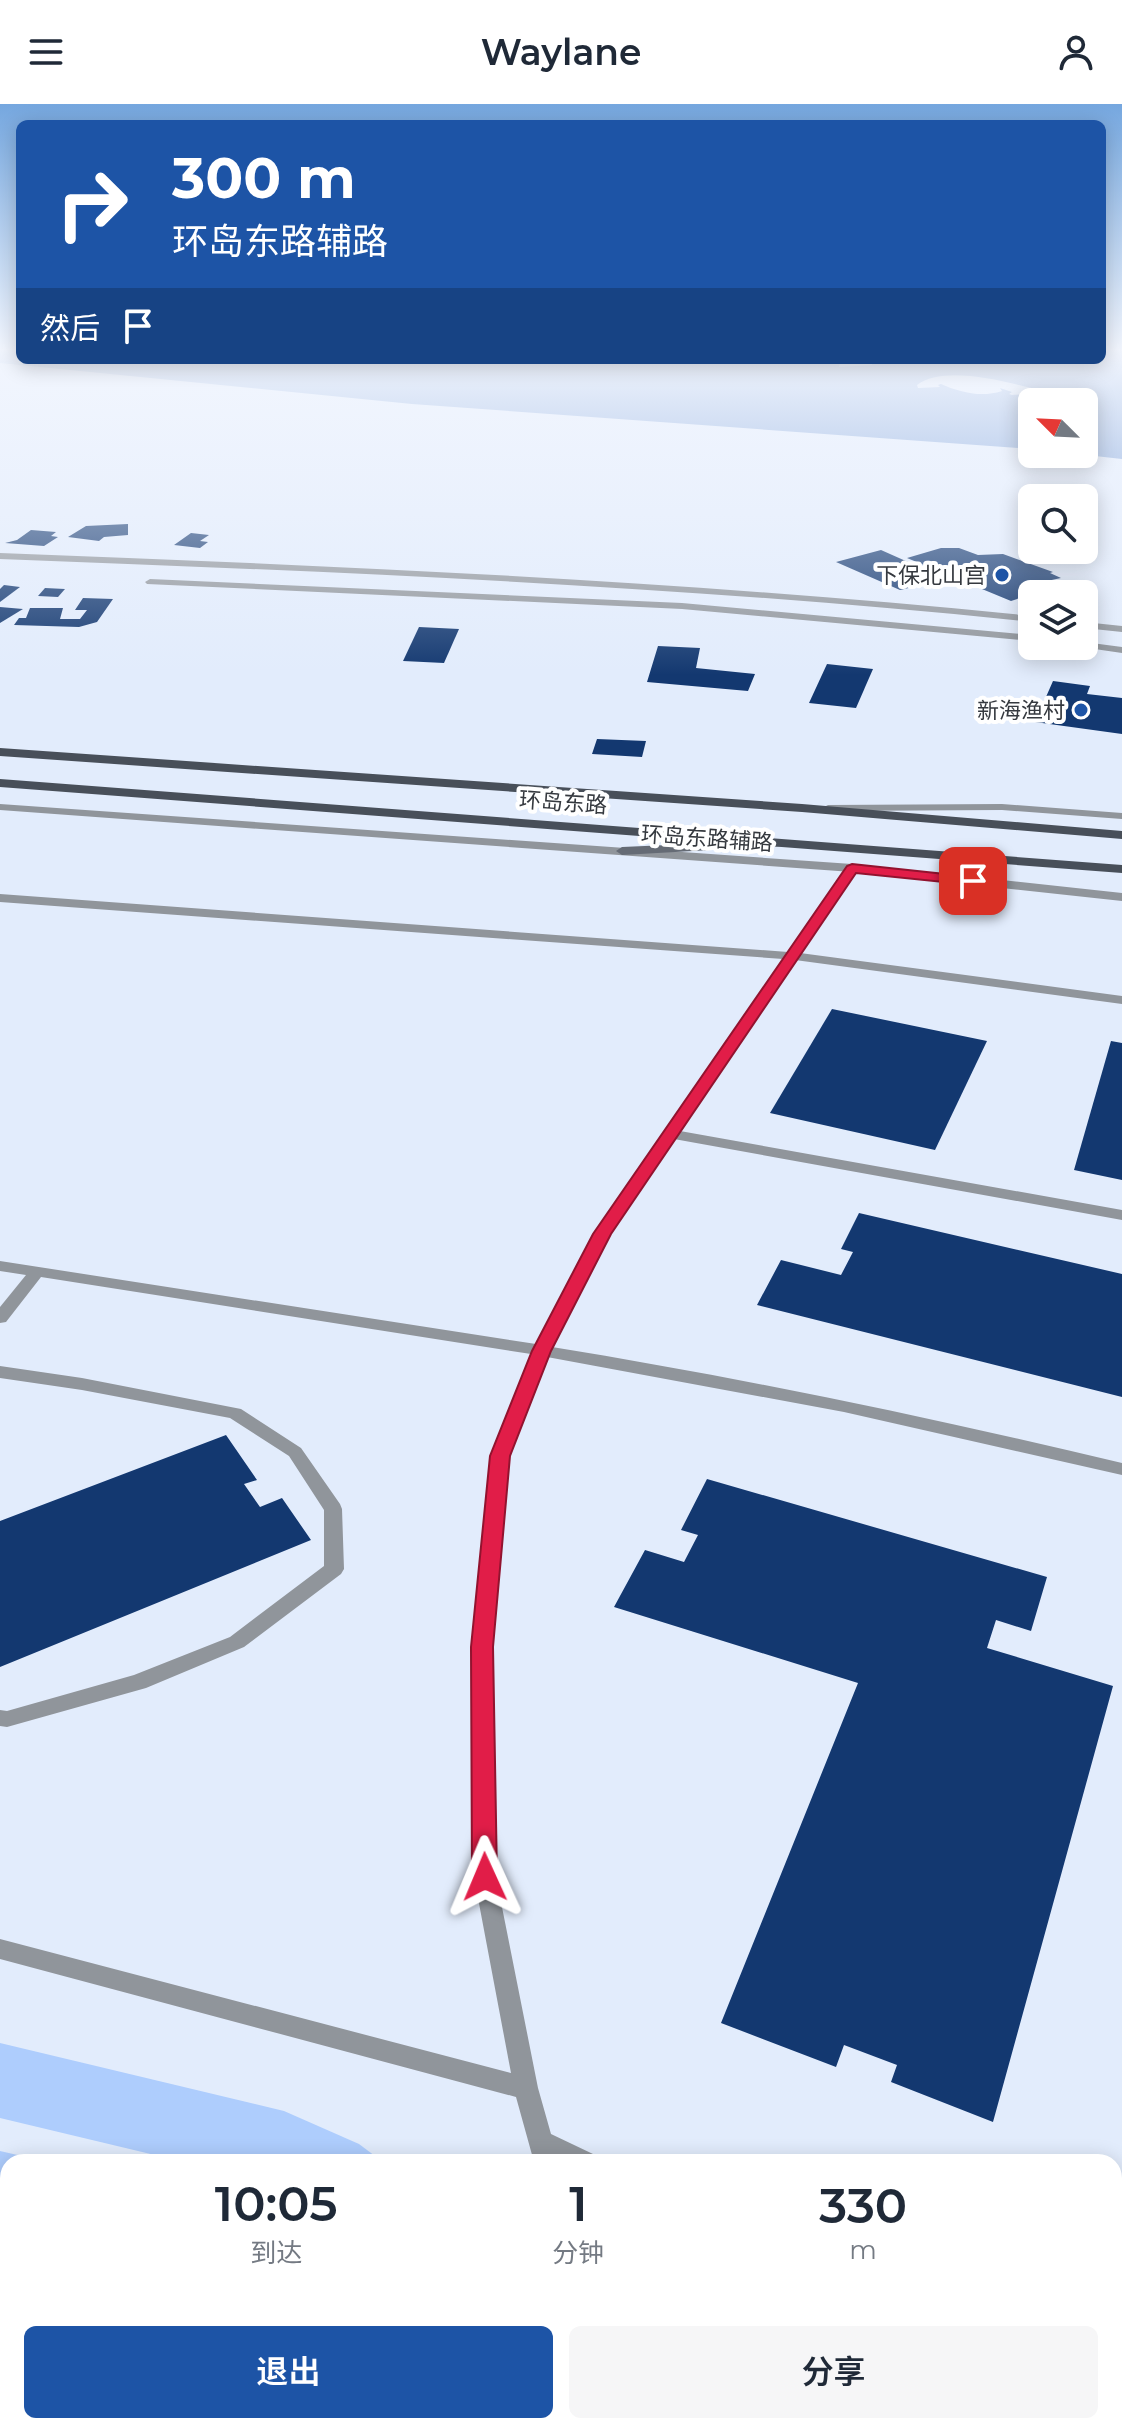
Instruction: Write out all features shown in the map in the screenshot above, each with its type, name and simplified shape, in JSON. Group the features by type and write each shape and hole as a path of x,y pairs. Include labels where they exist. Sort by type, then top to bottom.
{"main road":[{"name":"环岛东路","path":"0,752 802,808 1122,835"},
{"name":"环岛东路","path":"0,783 808,843 1071,864 1122,871"},
{"path":"622,851 808,843"}],"street":[{"path":"0,556 338,569 807,596 1018,618"},
{"path":"150,582 682,606 1018,637"},
{"path":"1098,626 1122,629"},
{"path":"1098,647 1122,650"},
{"name":"环岛东路辅路","path":"0,807 852,868 1122,897"},
{"path":"802,808 1002,807 1122,816"},
{"path":"544,2152 526,2088 485,1877 482,1647 500,1456 541,1351 602,1234 852,868"},
{"path":"0,898 792,956 1122,1000"},
{"path":"671,1134 1122,1215"},
{"path":"0,1266 541,1351 974,1431 1122,1469"},
{"path":"0,1318 37,1272"},
{"path":"0,1372 235,1413 295,1452 333,1509 334,1569 237,1642 139,1682 7,1719 0,1718"},
{"path":"0,1949 526,2088"}],"shaded area":[{"path":"0,2043 284,2111 359,2144 372,2154 151,2154 0,2118"}],"building":[{"path":"128,524 128,535 104,537 99,541 68,537 86,526"},
{"path":"31,530 56,532 51,536 58,537 44,546 5,543 17,540"},
{"path":"191,533 209,535 200,541 208,542 200,548 174,545"},
{"name":"下保北山宫","path":"941,548 959,548 978,555 1003,554 1018,559 1018,564 1031,564 1061,578 1018,580 1018,599 1011,601 907,558"},
{"path":"881,550 917,566 888,573 917,586 900,590 836,562"},
{"path":"4,585 20,587 0,602 0,589"},
{"path":"45,588 65,589 58,597 38,596"},
{"path":"83,598 113,599 97,622 79,627 14,625 19,618 26,618 30,608 63,608 60,619 80,619 87,610 75,610"},
{"path":"0,607 23,609 0,623"},
{"path":"419,627 459,629 444,663 403,661"},
{"path":"658,646 700,648 696,668 755,674 748,691 647,682"},
{"path":"827,664 873,669 856,708 809,703"},
{"name":"新海渔村","path":"1053,681 1090,686 1087,694 1122,698 1122,734 1035,722"},
{"path":"597,739 646,741 642,757 592,754"},
{"path":"832,1009 987,1041 935,1150 770,1113"},
{"path":"1111,1041 1122,1043 1122,1180 1074,1170"},
{"path":"859,1213 1122,1274 1122,1397 757,1305 781,1260 841,1275 853,1252 841,1249"},
{"path":"226,1435 257,1480 244,1484 260,1507 282,1498 311,1540 0,1667 0,1521"},
{"path":"707,1479 1047,1577 1031,1631 996,1620 987,1648 1113,1686 993,2122 891,2082 897,2065 844,2045 836,2067 721,2023 858,1683 614,1607 645,1550 684,1562 698,1535 681,1530"}],"place":[{"name":"下保北山宫","path":"1002,575"},
{"name":"新海渔村","path":"1081,710"}],"route":[{"path":"485,1877 482,1647 500,1456 541,1351 602,1234 852,868 973,881"}]}
